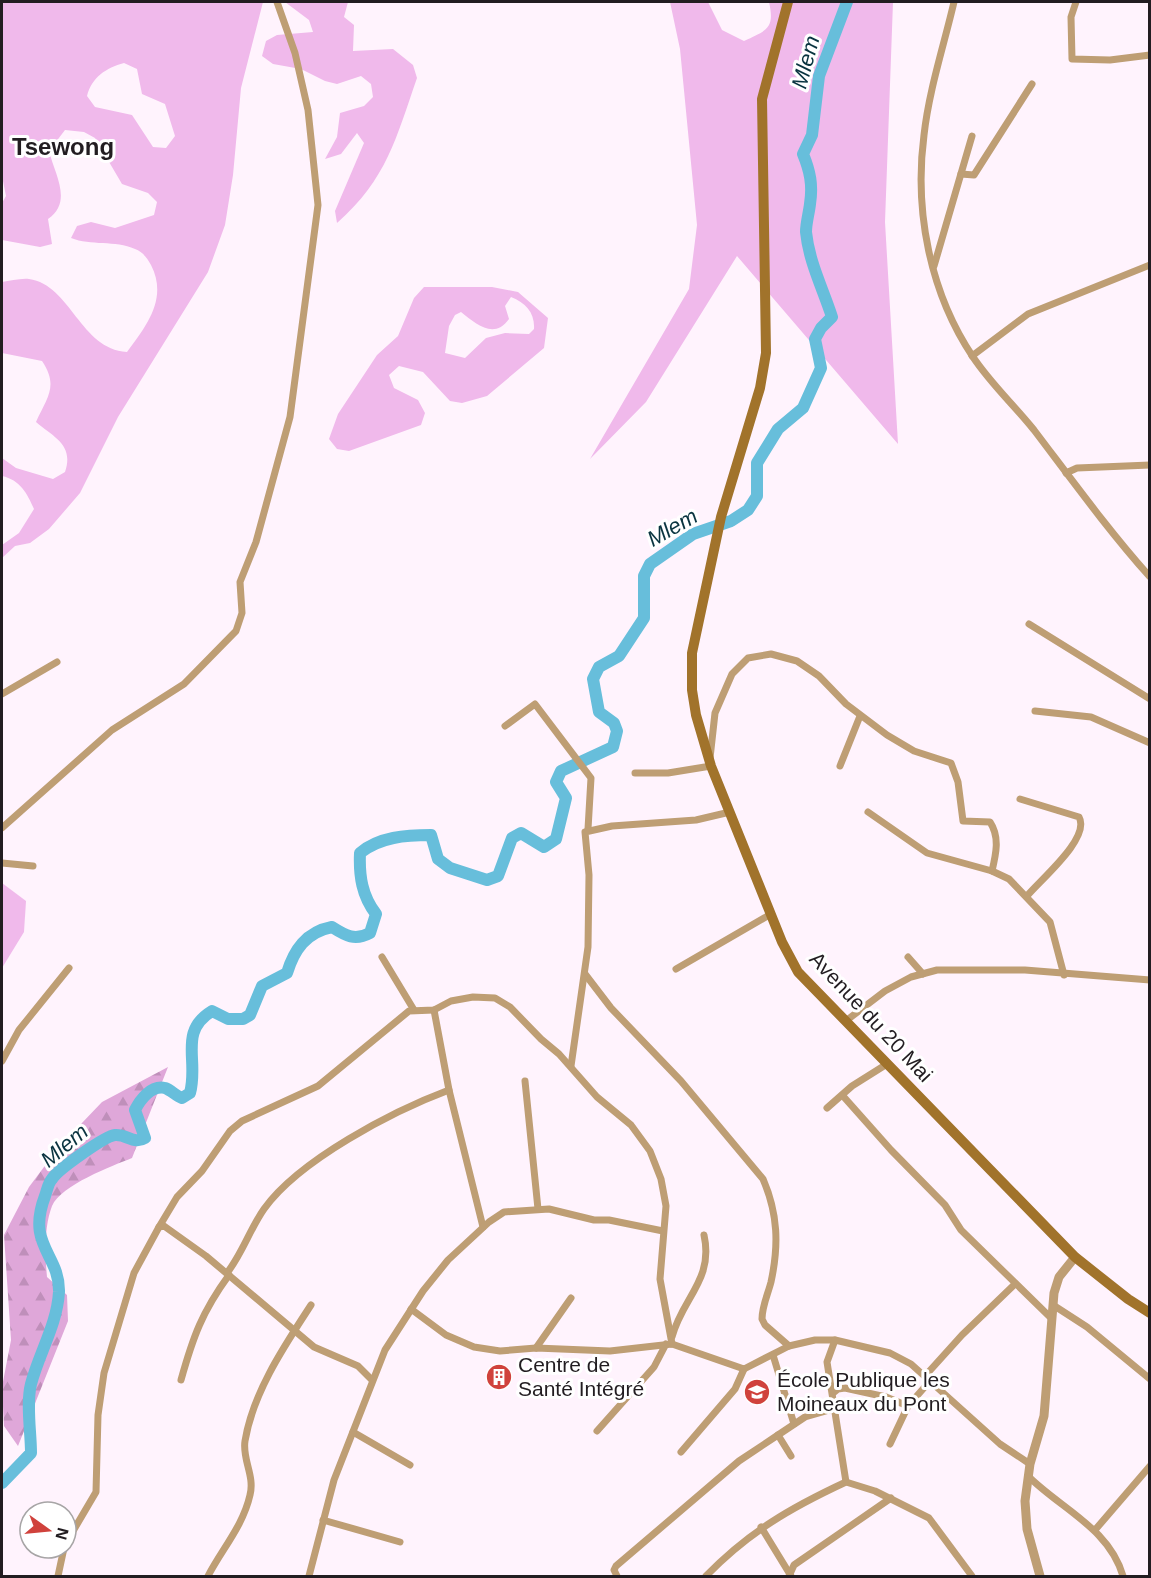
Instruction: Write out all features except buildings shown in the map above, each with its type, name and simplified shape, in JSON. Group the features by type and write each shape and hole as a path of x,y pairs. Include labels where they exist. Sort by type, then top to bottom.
{"main road":[{"name":"Avenue du 20 Mai","path":"788,2 762,99 766,353 760,388 720,522 691,665 696,715 710,764 782,942 798,972 1075,1257 1149,1313"}],"street":[{"path":"2,828 112,730 184,684 236,631 240,621 240,582 259,534 290,417 318,205 308,110 295,53 277,2"},
{"path":"954,2 924,134 923,224 934,267 953,321 972,356 1103,523 1149,577"},
{"path":"1076,2 1071,17 1072,58 1110,60 1149,55"},
{"path":"961,174 974,175 1032,84"},
{"path":"934,267 972,136"},
{"path":"972,356 1028,314 1149,265"},
{"path":"1066,473 1077,468 1149,465"},
{"path":"1029,624 1149,699"},
{"path":"635,772 668,773 710,764 715,713 732,674 748,658 771,654 796,661 819,676 860,716 914,751 951,763 956,775 963,821 982,820 990,822 994,828 997,840 992,871"},
{"path":"2,694 57,662"},
{"path":"505,726 535,704 591,778 588,829 583,837 589,875 590,907 585,974 571,1066"},
{"path":"1035,711 1090,717 1149,742"},
{"path":"840,766 860,716"},
{"path":"1020,798 1079,817 1082,822 1082,829 1070,848 1028,896"},
{"path":"588,829 696,820 730,812"},
{"path":"868,812 927,853 992,871 1009,879 1028,896 1050,922 1064,975"},
{"path":"2,863 33,866"},
{"path":"676,969 771,914"},
{"path":"382,957 414,1010"},
{"path":"908,957 923,974"},
{"path":"2,1061 19,1030 69,968"},
{"path":"847,1020 874,997 923,974 950,968 1049,971 1064,975 1149,980"},
{"path":"585,974 611,1008 681,1081 763,1179 771,1196 777,1227 774,1268 762,1319 765,1325 789,1346"},
{"path":"434,1011 437,1007 462,999 486,996 495,998 510,1007 571,1066 597,1097 631,1125 650,1151 666,1206 660,1279 670,1342"},
{"path":"78,1523 96,1492 99,1479 98,1415 104,1373 134,1273 170,1207 218,1150 230,1131 252,1116 318,1086 401,1015 414,1010 434,1011"},
{"path":"434,1011 449,1090 483,1227"},
{"path":"827,1108 852,1086 887,1064"},
{"path":"525,1081 538,1209"},
{"path":"182,1380 202,1316 264,1210 324,1155 384,1119 449,1090"},
{"path":"843,1096 891,1150 945,1205 961,1230 1050,1317"},
{"path":"309,1576 322,1520 385,1350 411,1309 448,1260 483,1227 504,1212 538,1209 562,1211 594,1220 609,1220 663,1231"},
{"path":"159,1227 172,1232 228,1274 314,1347 358,1366 372,1380"},
{"path":"597,1431 654,1367 670,1342 678,1319 702,1276 707,1259 704,1235"},
{"path":"1040,1576 1027,1529 1025,1501 1030,1464 1044,1416 1050,1317 1059,1277 1066,1265 1075,1257"},
{"path":"890,1444 908,1406 962,1335 1015,1284"},
{"path":"536,1348 571,1298"},
{"path":"208,1576 243,1519 251,1493 252,1478 244,1444 249,1424 267,1380 311,1305"},
{"path":"1053,1305 1087,1327 1149,1379"},
{"path":"411,1309 434,1327 461,1343 500,1351 536,1348 610,1351 670,1342 744,1369"},
{"path":"681,1452 735,1389 744,1369 789,1346 815,1340 835,1340 897,1356 928,1379 1000,1444 1030,1464"},
{"path":"835,1340 827,1362 846,1482"},
{"path":"773,1355 794,1424"},
{"path":"833,1393 845,1388 886,1397 908,1406"},
{"path":"617,1576 614,1570 616,1566 739,1461 794,1424 817,1412 833,1409"},
{"path":"353,1432 410,1466"},
{"path":"778,1435 791,1456"},
{"path":"1095,1530 1149,1466"},
{"path":"1028,1476 1095,1530 1114,1557 1123,1576"},
{"path":"706,1576 731,1551 761,1527 796,1505 846,1482 891,1498 929,1518 972,1576"},
{"path":"790,1576 794,1565 891,1498"},
{"path":"322,1520 400,1542"},
{"path":"761,1527 790,1576"},
{"path":"58,1576 61,1560"}],"shaded area":[{"path":"2,2 263,2 241,88 233,175 225,225 208,272 118,417 80,493 49,529 30,543 15,546 2,558 2,545 19,533 34,509 22,488 14,481 2,476 2,458 16,468 53,479 65,472 67,455 61,443 36,422 50,392 50,378 42,361 2,353 2,282 29,279 43,284 66,304 98,340 111,348 127,352 142,332 153,311 157,289 156,277 151,265 138,250 127,246 71,238 77,226 91,222 115,228 154,215 157,202 148,193 122,184 95,138 84,132 65,130 49,151 61,196 60,205 48,219 52,244 40,247 2,240 2,203 6,196 2,176","holes":["124,63 137,69 142,94 165,104 175,136 166,148 153,147 132,115 95,107 87,96 96,79 111,68"]},
{"path":"285,2 348,2 344,17 354,25 353,51 393,49 413,65 417,78 396,139 379,174 354,207 337,223 335,211 364,143 357,133 341,154 325,159 337,137 340,113 364,106 373,97 371,84 361,76 337,84 325,81 301,69 273,64 262,56 266,41 277,35 313,32 309,20"},
{"path":"670,2 708,2 722,30 744,41 767,28 771,18 769,2 893,2 885,222 898,444 737,256 646,402 590,459 689,289 697,225 680,49"},
{"path":"424,287 492,287 518,292 548,318 544,348 487,396 462,403 450,401 423,372 399,366 389,375 394,388 418,400 425,413 421,425 349,451 337,449 329,439 338,414 377,355 398,336 414,298","holes":["511,297 528,309 533,318 534,329 529,334 505,333 486,338 465,358 445,353 449,326 455,315 461,312 485,328 497,328 509,319 505,306"]},
{"path":"2,883 26,901 24,932 2,968"}],"green space":[{"path":"168,1067 132,1158 76,1184 57,1198 52,1206 46,1232 47,1277 67,1295 68,1321 18,1446 4,1426 2,1387 11,1340 4,1235 29,1187 59,1147 102,1102"}],"waterway":[{"name":"Mlem","path":"2,1483 31,1453 29,1409 31,1384 58,1304 58,1279 41,1238 39,1227 40,1213 51,1181 71,1161 110,1137 119,1135 134,1140 145,1138 135,1110 151,1091 165,1088 182,1098 190,1093 192,1037 195,1028 212,1011 228,1019 243,1019 250,1015 262,986 287,973 302,943 323,929 332,927 355,937 370,933 376,914 365,893 360,861 360,853 367,848 393,838 431,835 438,859 450,868 487,880 498,876 512,838 521,833 544,847 556,839 566,798 556,782 561,771 613,747 617,731 614,723 599,712 593,679 599,667 619,656 644,618 644,576 650,564 693,534 731,521 748,510 757,496 757,463 778,429 803,408 821,368 815,339 821,328 832,317 813,265 806,232 811,184 803,154 812,135 819,76 847,2"}],"place":[{"name":"Centre de Santé Intégré","path":"499,1377"},
{"name":"École Publique les Moineaux du Pont","path":"757,1392"}],"district":[{"name":"Tsewong","path":"63,147"}]}
